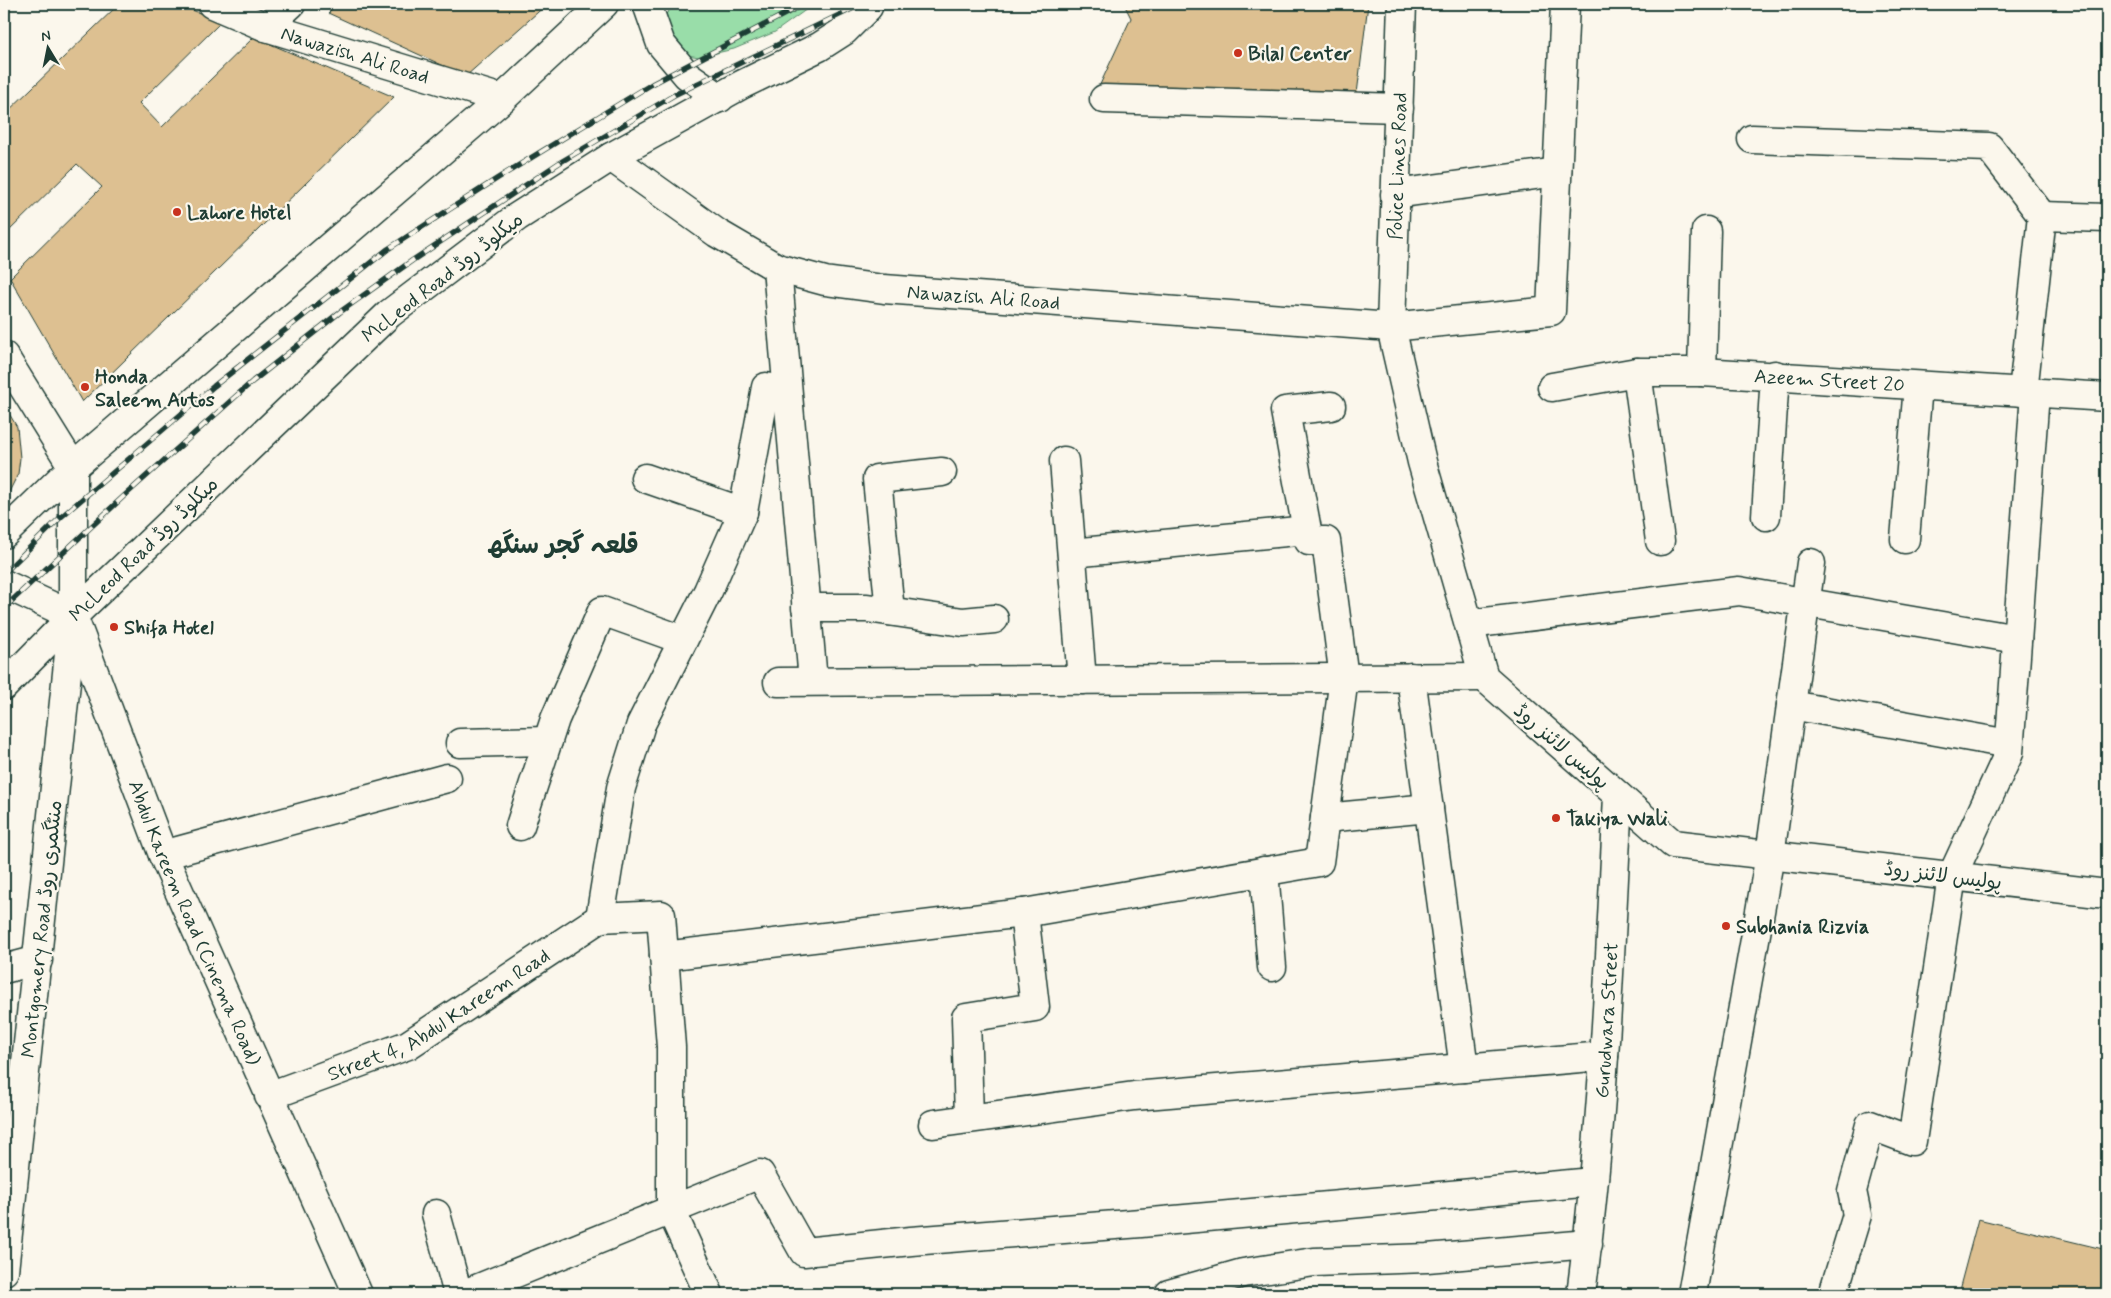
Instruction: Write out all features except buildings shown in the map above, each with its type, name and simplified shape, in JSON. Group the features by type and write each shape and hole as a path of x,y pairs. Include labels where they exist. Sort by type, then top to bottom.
{"street":[{"name":"Nawazish Ali Road","path":"212,4 266,27 502,99"},
{"path":"266,27 291,4"},
{"path":"4,534 73,467 502,99 604,4"},
{"path":"647,4 661,44 687,75 720,98"},
{"name":"Police Lines Road","path":"1391,327 1402,4"},
{"path":"1395,194 1557,172 1565,4"},
{"name":"McLeod Road میکلوڈ روڈ","path":"4,686 73,616 389,314 517,217 612,157 819,47 844,31 871,5"},
{"path":"1104,99 1399,108"},
{"path":"1752,139 1989,147 2042,216 2029,392 2017,639 2009,753 1952,876 1912,1141 1870,1125 1852,1191 1857,1214 1833,1294"},
{"name":"Nawazish Ali Road","path":"612,157 717,233 777,268 825,281 884,288 1391,327 1550,311 1557,172"},
{"path":"2042,216 2107,218"},
{"path":"1702,372 1706,231"},
{"path":"777,268 813,681"},
{"path":"778,682 1484,677 1422,462 1391,327"},
{"path":"4,356 73,467 73,616 4,584"},
{"path":"1637,372 1660,541"},
{"name":"Azeem Street 20","path":"1552,387 1637,372 1702,372 1775,375 1918,386 2107,397"},
{"path":"1766,516 1775,375"},
{"path":"1905,539 1918,386"},
{"path":"709,1294 672,1210 671,1047 661,915 600,918 620,788 641,724 708,591 743,512 766,387 787,390"},
{"path":"664,956 1024,913 1319,862 1344,678 1326,541 1309,541 1284,411 1331,406"},
{"path":"1064,461 1082,680"},
{"path":"890,611 877,478 942,472"},
{"path":"644,478 743,512"},
{"path":"1072,553 1307,530"},
{"path":"1692,1294 1770,855 1811,563"},
{"path":"1469,624 1739,591 2017,639"},
{"path":"806,608 867,608 963,622 994,619"},
{"path":"520,826 555,719 602,611 683,640"},
{"name":"Abdul Kareem Road (Cinema Road)","path":"73,616 162,855 358,1294"},
{"name":"Montgomery Road منٹگمری روڈ","path":"4,1271 73,616"},
{"path":"1411,677 1464,1068"},
{"name":"پولیس لائنز روڈ","path":"1484,677 1673,844 2107,894"},
{"path":"1791,705 2009,744"},
{"path":"460,743 548,741"},
{"path":"162,855 447,778"},
{"name":"Gurudwara Street","path":"1581,1294 1588,1244 1604,1056 1618,796"},
{"path":"1324,818 1429,808"},
{"path":"1264,871 1272,967"},
{"path":"969,1118 966,1018 1035,1007 1024,913"},
{"name":"Street 4, Abdul Kareem Road","path":"269,1096 408,1045 600,918"},
{"path":"4,969 38,960"},
{"path":"933,1124 1134,1096 1604,1056"},
{"path":"464,1294 760,1174 804,1252 911,1241 1141,1223 1593,1182"},
{"path":"436,1214 458,1294"},
{"path":"1169,1294 1243,1273 1314,1262 1427,1258 1588,1244"}],"green space":[{"path":"676,4 814,4 775,32 734,49 699,57 675,53 663,17"}],"railway":[{"path":"4,573 61,517 214,386 388,249 498,178 652,84 804,4"},
{"path":"4,608 123,497 253,381 340,312 413,260 559,163 676,94 862,4"}],"place":[{"name":"Bilal Center","path":"1238,53"},
{"name":"Lahore Hotel","path":"177,212"},
{"name":"Honda Saleem Autos","path":"85,387"},
{"name":"Shifa Hotel","path":"114,627"},
{"name":"Takiya Wali","path":"1556,818"},
{"name":"Subhania Rizvia","path":"1726,926"}],"district":[{"name":"قلعہ گجر سنگھ","path":"563,544"}]}
